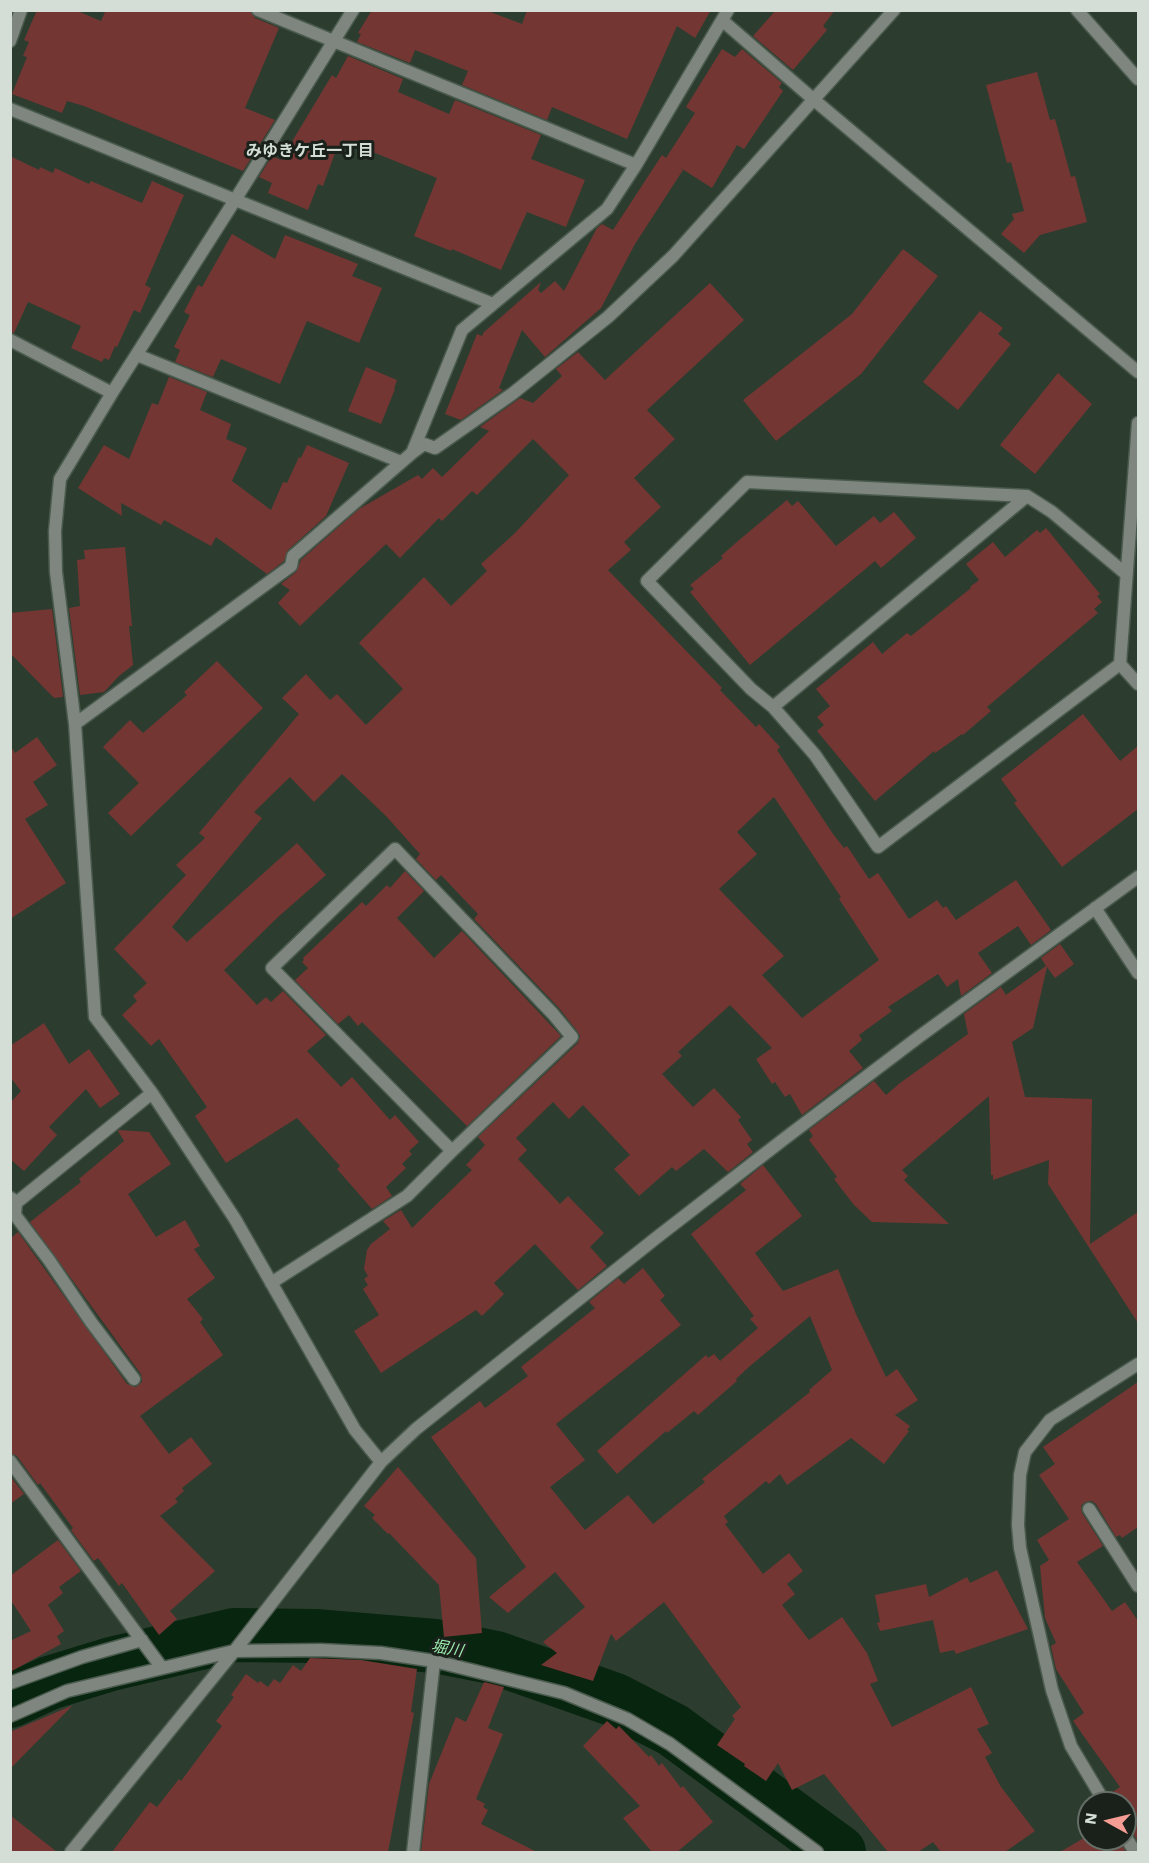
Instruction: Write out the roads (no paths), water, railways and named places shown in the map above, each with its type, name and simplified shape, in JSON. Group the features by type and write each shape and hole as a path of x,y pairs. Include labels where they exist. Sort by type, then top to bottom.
{"street":[{"path":"10,41 21,10"},
{"path":"258,10 636,165"},
{"path":"353,10 60,479 56,572 75,724 95,1017 152,1093 235,1219 355,1430 381,1462"},
{"path":"75,724 291,566 293,556 412,453 424,444 435,448 512,394 608,317 673,256 894,10"},
{"path":"1077,10 1138,80"},
{"path":"412,453 462,330 607,209 725,16 813,99 1138,372"},
{"path":"10,109 493,304"},
{"path":"10,340 112,393"},
{"path":"137,355 401,462"},
{"path":"1138,423 1120,664 1138,684"},
{"path":"1120,664 878,847 815,755 772,707 648,581 747,482 1027,496 1052,512 1126,574"},
{"path":"772,707 1027,496"},
{"path":"271,1283 407,1196 572,1037 553,1014 395,849 272,968 452,1151"},
{"path":"71,1852 235,1650 381,1462 416,1429 656,1238 920,1036 1138,877"},
{"path":"1095,908 1138,973"},
{"path":"134,1379 90,1322 49,1260 15,1215 13,1200 152,1093"},
{"path":"1098,1791 1071,1746 1052,1690 1020,1548 1018,1525 1020,1474 1025,1452 1050,1420 1138,1364"},
{"path":"10,1461 161,1666"},
{"path":"1089,1509 1138,1586"},
{"path":"10,1683 82,1657 143,1641"},
{"path":"10,1716 67,1691 161,1666 235,1650 381,1653 434,1661 564,1693 627,1719 670,1744 817,1852"},
{"path":"413,1852 434,1661"}],"waterway":[{"name":"堀川","path":"10,1701 49,1683 111,1664 234,1635 315,1636 435,1646 496,1658 615,1700 673,1730 839,1852"}],"district":[{"name":"みゆきケ丘一丁目","path":"310,151"}]}
